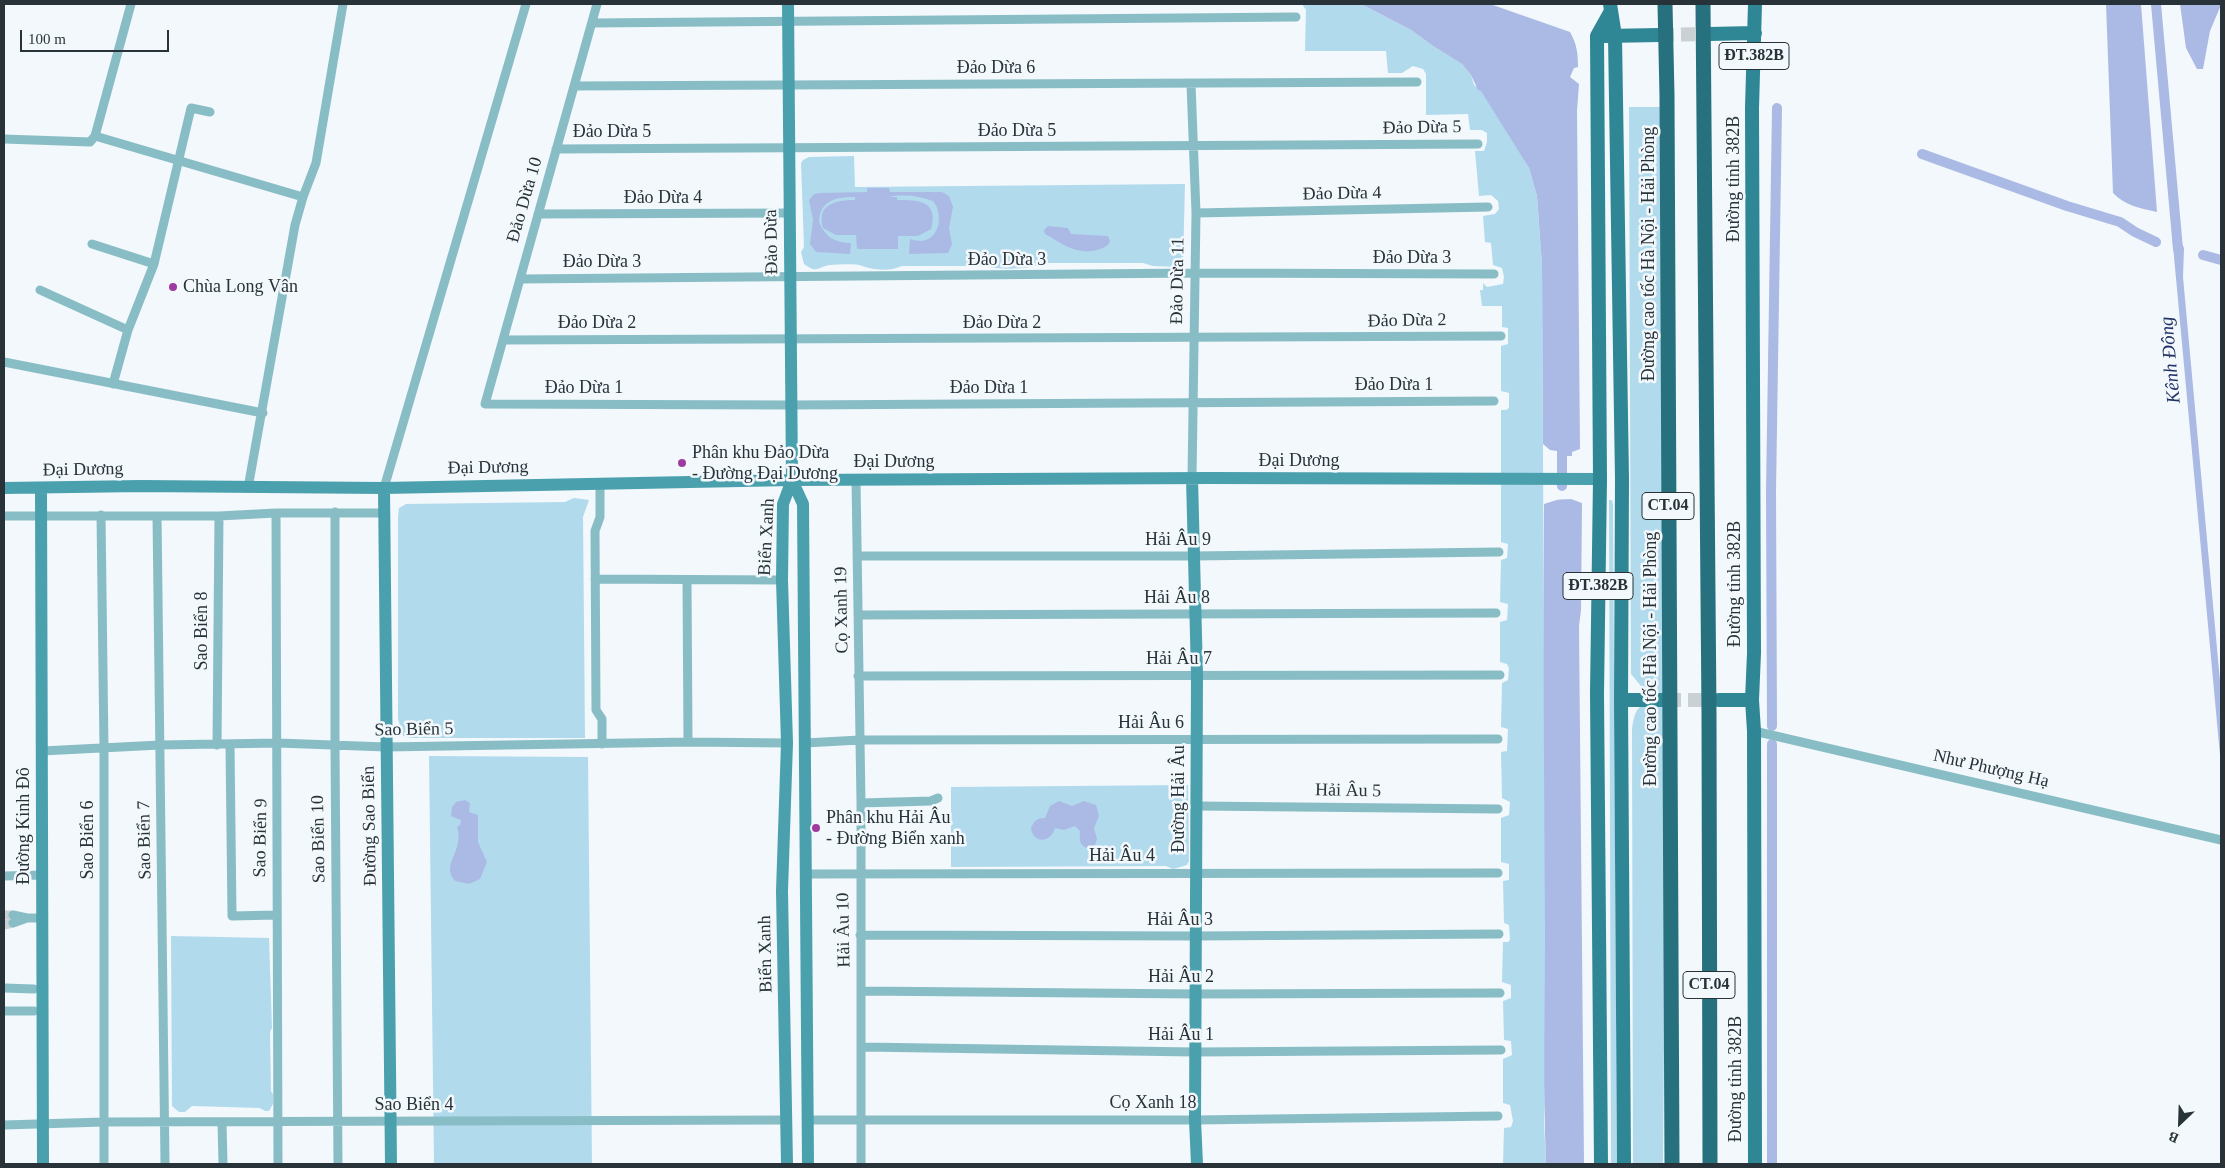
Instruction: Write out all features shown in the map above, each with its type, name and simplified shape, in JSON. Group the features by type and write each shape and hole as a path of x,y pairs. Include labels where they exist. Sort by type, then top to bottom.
{"highway":[{"name":"Đường cao tốc Hà Nội - Hải Phòng","path":"1665,4 1673,1009 1670,1164"},
{"name":"CT.04","path":"1702,4 1710,1164"},
{"path":"1708,807 1715,1164"}],"main road":[{"name":"Đường tỉnh 382B","path":"1755,4 1752,108 1754,653 1752,700 1754,731 1755,1164"},
{"name":"ĐT.382B","path":"1601,1164 1597,693 1600,479 1597,36 1611,8"},
{"name":"ĐT.382B","path":"1611,8 1615,36 1622,479 1621,700 1624,1164"},
{"path":"1709,34 1755,33"},
{"path":"1597,36 1660,35"},
{"path":"1600,479 1622,479"},
{"path":"1621,700 1667,700"},
{"path":"1718,700 1752,700"}],"street":[{"path":"4,139 90,142 94,136 131,4"},
{"path":"248,488 263,413 295,225 316,163 343,4"},
{"path":"384,488 526,4"},
{"name":"Đảo Dừa 10","path":"485,404 597,4"},
{"name":"Đảo Dừa","path":"788,4 792,480"},
{"path":"592,23 1296,17"},
{"name":"Đảo Dừa 6","path":"574,86 1417,82"},
{"name":"Đảo Dừa 11","path":"1191,84 1196,213 1192,478"},
{"path":"113,384 128,330 154,264 191,108 210,112"},
{"path":"94,136 303,197"},
{"name":"Đảo Dừa 5","path":"556,149 1478,144"},
{"name":"Đảo Dừa 4","path":"1196,213 1488,207"},
{"name":"Đảo Dừa 4","path":"538,214 789,213"},
{"path":"92,244 154,264"},
{"name":"Đảo Dừa 3","path":"520,279 1195,273 1494,274"},
{"path":"40,290 128,330"},
{"name":"Đảo Dừa 2","path":"503,340 1193,339 1501,336"},
{"path":"4,362 263,413"},
{"name":"Đảo Dừa 1","path":"485,404 791,405 1494,401"},
{"name":"Đại Dương","path":"4,488 141,486 384,488 792,480 1192,478 1600,479"},
{"name":"Đường Hải Âu","path":"1192,478 1197,806 1195,1052 1197,1164"},
{"name":"Biển Xanh","path":"787,1164 782,891 786,743 782,580 783,504 792,480"},
{"name":"Biển Xanh","path":"792,480 803,504 808,1164"},
{"name":"Cọ Xanh 19","path":"856,480 860,740"},
{"path":"600,483 600,517 595,531 596,710 602,719 602,744"},
{"name":"Đường Kinh Đô","path":"40,488 43,1164"},
{"name":"Đường Sao Biển","path":"384,488 391,1164"},
{"name":"Sao Biển 10","path":"335,512 334,746 338,1164"},
{"path":"4,516 219,516 276,513 384,513"},
{"name":"Sao Biển 9","path":"276,513 278,1164"},
{"name":"Sao Biển 6","path":"101,515 104,749 104,1164"},
{"name":"Sao Biển 7","path":"157,516 165,1164"},
{"name":"Sao Biển 8","path":"217,745 219,516"},
{"name":"Hải Âu 9","path":"857,556 1194,556 1499,552"},
{"path":"595,579 782,580"},
{"path":"687,580 688,742"},
{"name":"Hải Âu 8","path":"859,616 1496,613"},
{"name":"Hải Âu 7","path":"858,676 1500,675"},
{"name":"Như Phượng Hạ","path":"1754,731 2221,840"},
{"name":"Hải Âu 6","path":"805,743 860,740 1498,740"},
{"name":"Hải Âu 10","path":"860,740 862,1120"},
{"name":"Sao Biển 5","path":"42,751 160,745 278,743 386,747 688,742 786,743"},
{"path":"786,743 805,743"},
{"path":"230,745 232,916 276,915"},
{"path":"861,803 931,801 938,798"},
{"name":"Hải Âu 5","path":"1197,806 1498,809"},
{"name":"Hải Âu 4","path":"806,874 1197,872 1498,874"},
{"path":"4,876 42,875"},
{"path":"13,919 42,918"},
{"name":"Hải Âu 3","path":"860,935 1196,936 1499,934"},
{"path":"4,988 34,989"},
{"name":"Hải Âu 2","path":"861,991 1196,994 1500,992"},
{"path":"4,1011 34,1011"},
{"name":"Hải Âu 1","path":"862,1048 1195,1052 1501,1050"},
{"name":"Cọ Xanh 18","path":"808,1120 1195,1120 1498,1116"},
{"path":"786,1120 808,1120"},
{"name":"Sao Biển 4","path":"4,1125 104,1122 786,1120"},
{"path":"861,1164 862,1120"},
{"path":"222,1122 223,1164"}],"shaded area":[{"path":"1302,4 1361,4 1411,30 1462,64 1471,75 1474,85 1481,90 1499,116 1529,168 1537,196 1542,266 1546,1047 1544,1122 1546,1164 1503,1164 1504,1128 1511,1127 1513,1121 1510,1105 1503,1103 1503,1059 1512,1055 1511,1041 1504,1040 1503,1001 1511,998 1511,985 1502,982 1503,942 1510,940 1509,925 1504,923 1503,881 1509,880 1509,864 1501,862 1501,818 1509,815 1510,802 1502,798 1501,752 1507,751 1508,729 1501,727 1502,683 1508,680 1509,668 1507,664 1500,662 1500,622 1507,620 1508,604 1500,602 1501,560 1507,558 1508,544 1501,542 1501,410 1509,408 1509,393 1501,391 1501,346 1508,344 1508,328 1502,327 1502,306 1482,306 1480,290 1483,290 1483,283 1487,287 1503,284 1504,277 1502,268 1493,265 1491,243 1485,242 1483,216 1495,214 1499,209 1498,201 1491,195 1479,196 1475,151 1484,151 1487,133 1482,130 1470,130 1468,114 1426,115 1426,74 1423,69 1413,66 1402,73 1388,73 1386,51 1305,51 1306,10"},
{"path":"1361,4 1490,4 1570,32 1577,49 1578,67 1574,68 1570,77 1579,84 1577,111 1580,449 1572,452 1571,499 1582,503 1581,610 1579,626 1584,1164 1546,1164 1544,1077 1544,504 1560,499 1564,452 1550,450 1543,444 1542,266 1537,196 1529,168 1481,91 1478,90 1471,75 1462,64 1411,30"},
{"path":"2106,4 2141,4 2157,212 2128,204 2113,193"},
{"path":"2180,4 2221,5 2210,31 2203,69 2197,69 2186,48"},
{"path":"1629,107 1664,107 1667,696 1645,691 1631,674"},
{"path":"854,156 855,187 1185,184 1183,263 1178,267 1153,266 1143,263 1044,263 1015,269 984,266 904,266 881,270 850,264 830,265 812,269 804,264 801,252 804,247 801,163 809,157"},
{"path":"867,188 889,188 890,192 942,192 949,196 953,207 949,228 952,244 948,253 909,254 910,239 922,241 928,239 936,230 939,218 933,201 906,196 889,197 897,197 897,200 925,204 932,213 931,229 918,236 898,236 898,249 857,249 856,235 836,235 823,228 822,214 829,205 841,201 855,200 855,197 836,199 830,201 822,209 819,222 824,232 831,238 840,242 851,243 850,254 816,252 810,244 813,220 809,200 814,194 867,192"},
{"path":"1048,226 1068,228 1071,234 1108,236 1110,241 1107,246 1097,250 1076,250 1045,234 1044,230"},
{"path":"2172,235 2179,237 2184,248 2183,277 2221,692 2221,766"},
{"path":"574,498 589,500 583,517 585,738 411,738 403,736 398,719 399,508 406,504 565,502"},
{"path":"1609,500 1612,500 1613,504 1617,1164 1611,1164"},
{"path":"1667,703 1663,1164 1633,1164 1632,729 1635,713 1641,706"},
{"path":"429,756 588,757 592,1164 434,1164"},
{"path":"1188,785 1189,861 1187,865 1173,869 1166,866 951,867 951,787"},
{"path":"465,800 470,803 469,812 478,815 478,842 487,862 480,879 469,884 455,881 450,869 458,843 457,827 460,825 461,820 451,816 452,807 456,802"},
{"path":"1059,801 1072,806 1084,801 1096,805 1099,816 1094,828 1097,839 1095,845 1087,848 1082,845 1080,831 1075,826 1064,830 1055,828 1050,837 1046,839 1042,840 1035,837 1031,828 1033,823 1038,819 1045,818 1050,806"},
{"path":"171,936 269,938 272,1028 270,1032 271,1091 273,1094 273,1104 269,1111 260,1108 192,1106 185,1112 179,1112 172,1106"}],"pier":[{"path":"1561,456 1575,456 1574,497 1582,500 1582,503 1573,499 1547,500 1558,498"}],"waterway":[{"name":"Kênh Đông","path":"2156,4 2178,249"},
{"path":"1772,726 1771,491 1777,108"},
{"path":"1922,154 2067,206 2120,222 2156,242"},
{"path":"2203,255 2221,260"},
{"path":"1562,440 1562,486"},
{"path":"1772,744 1772,1164"}],"tunnel":[{"path":"1660,35 1709,34"},
{"path":"1667,700 1719,700"},
{"path":"4,915 13,915"},
{"path":"4,925 13,923"}],"place":[{"name":"Chùa Long Vân","path":"173,287"},
{"name":"Phân khu Đảo Dừa - Đường Đại Dương","path":"682,463"},
{"name":"Phân khu Hải Âu - Đường Biển xanh","path":"816,828"}]}
